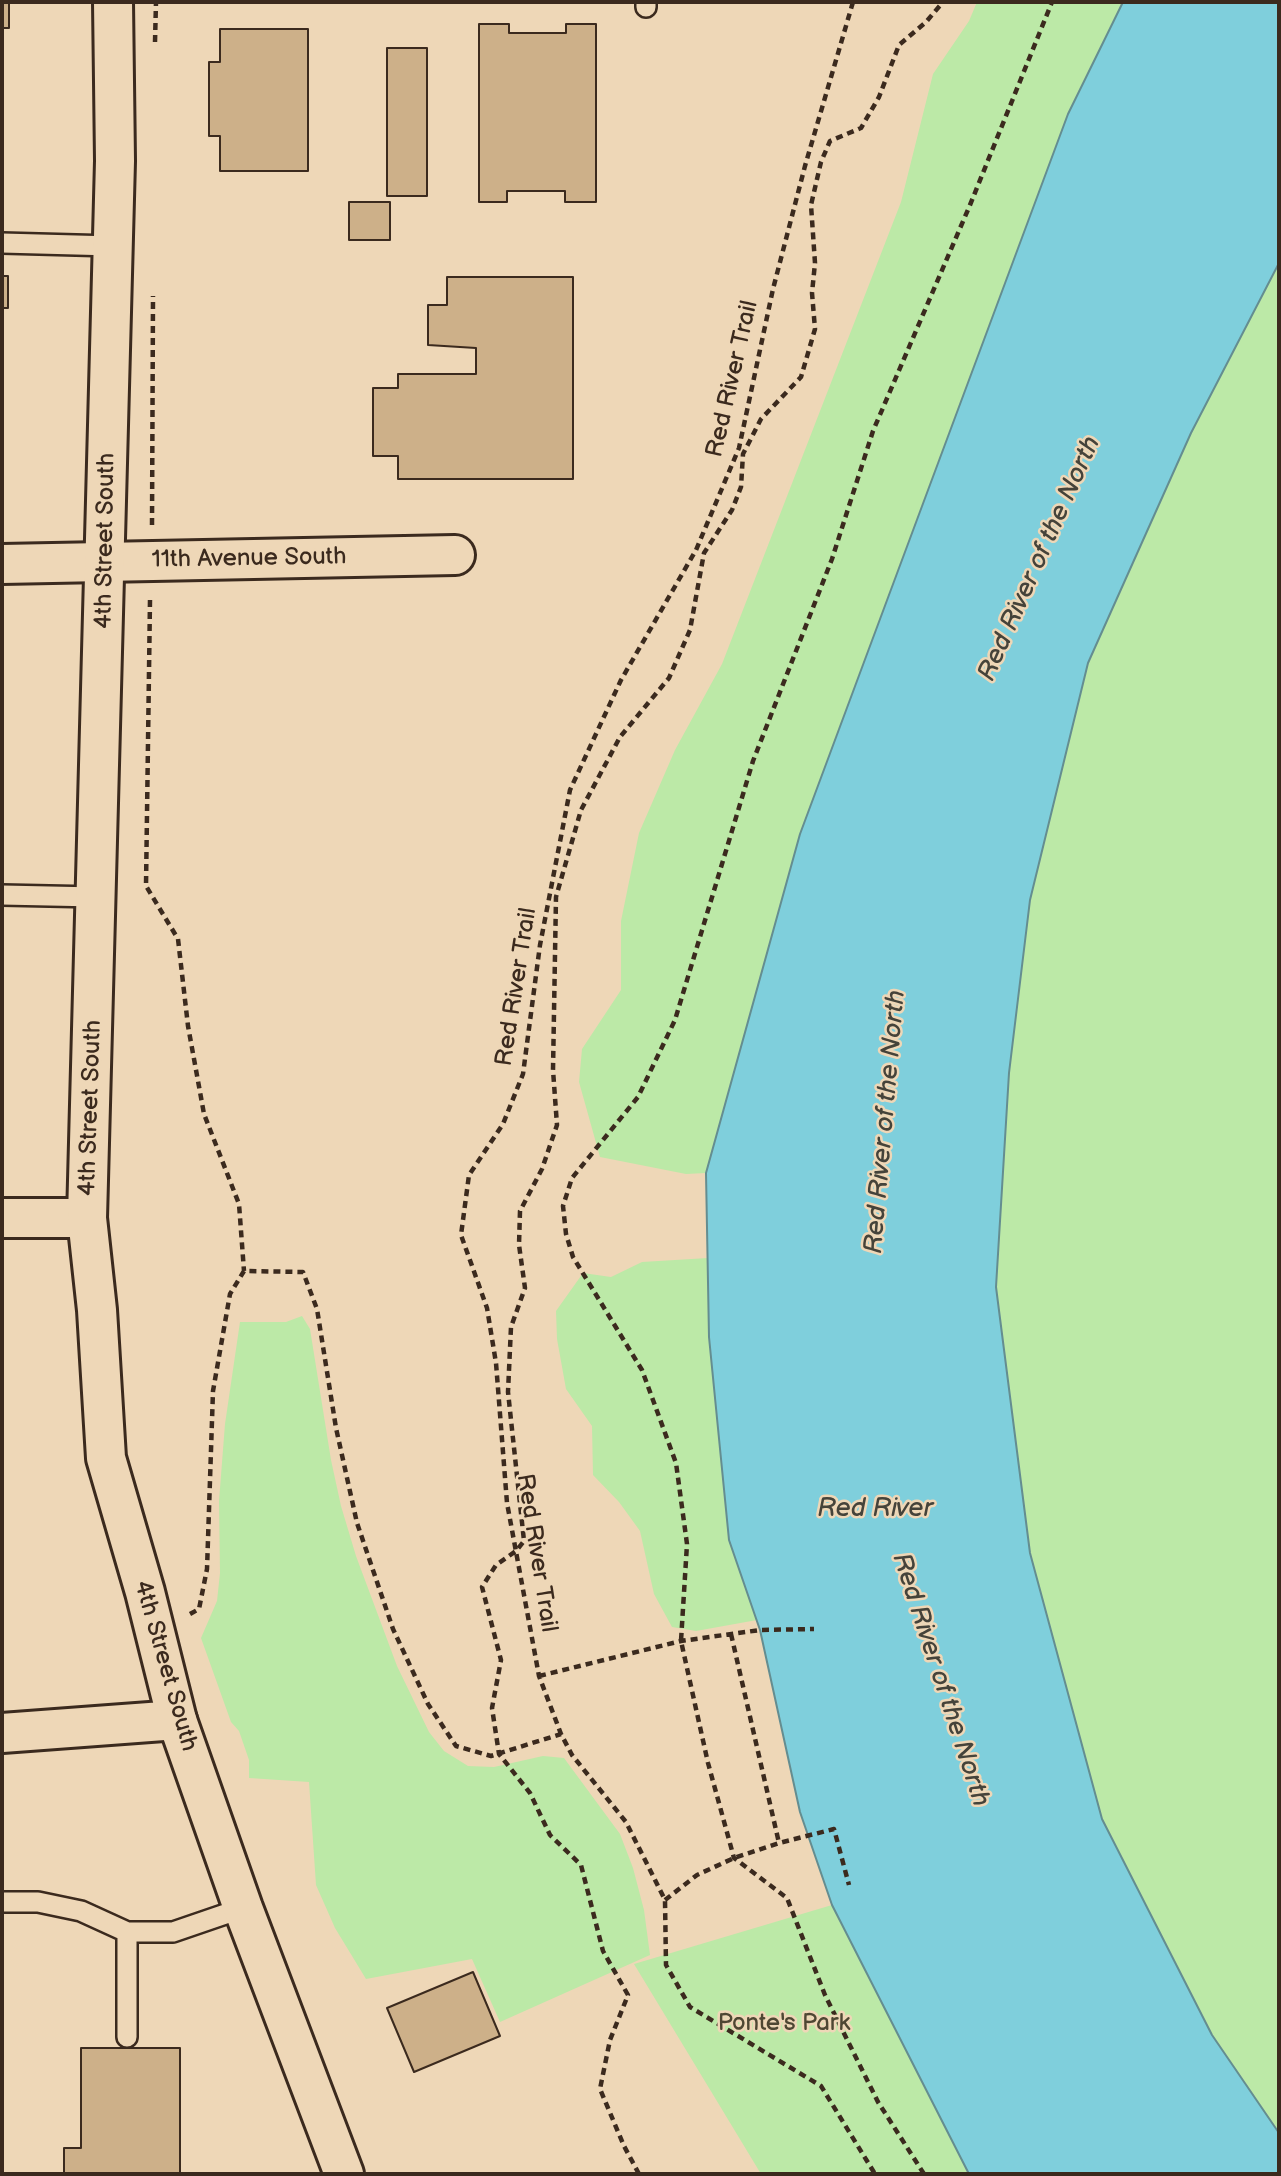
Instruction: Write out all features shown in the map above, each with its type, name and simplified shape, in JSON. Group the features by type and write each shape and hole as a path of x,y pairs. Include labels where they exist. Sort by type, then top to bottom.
{"street":[{"name":"4th Street South","path":"113,2 115,161 88,1218 106,1458 177,1720 243,1908 344,2174"},
{"name":"11th Avenue South","path":"2,564 455,555"},
{"path":"2,1219 88,1218"},
{"path":"2,1733 177,1720"}],"lane":[{"path":"2,243 113,246"},
{"path":"2,895 97,897"},
{"path":"2,1902 38,1902 80,1911 127,1932 173,1933 243,1908"},
{"path":"127,1932 127,2037"}],"path":[{"name":"Red River Trail","path":"853,2 805,166 773,289 739,448 696,550 621,680 570,790 540,946 523,1074 503,1124 469,1175 461,1235 487,1308 496,1363 507,1503 539,1676 561,1734 572,1755 626,1822 665,1899 666,1965 690,2007 821,2086 875,2174"},
{"path":"639,2174 600,2090 610,2040 628,1995 603,1951 581,1865 550,1835 530,1793 499,1754 492,1708 501,1660 482,1587 496,1565 516,1551 524,1541 508,1392 511,1327 525,1288 519,1245 520,1211 542,1169 557,1125 553,1042 556,897 581,810 620,737 669,678 685,642 690,630 704,553 732,510 741,487 743,454 761,419 801,377 815,330 812,293 815,263 811,205 821,162 830,141 861,128 879,97 899,45 926,22 943,2"},
{"path":"924,2174 872,2090 825,1995 787,1898 734,1858 708,1763 681,1641 687,1544 676,1463 642,1370 573,1257 566,1234 563,1206 572,1178 638,1097 675,1020 753,761 832,559 873,431 970,205 1052,2"},
{"path":"150,593 146,886 178,939 188,1026 204,1114 239,1204 244,1271 230,1294 213,1391 207,1569 199,1609 186,1616 152,1622"},
{"path":"244,1271 303,1272 317,1309 336,1428 357,1523 393,1629 428,1704 456,1746 491,1756 561,1734"},
{"path":"539,1676 681,1641 760,1630 814,1629"},
{"path":"731,1634 779,1843"},
{"path":"665,1899 697,1875 734,1858 834,1829 849,1885"}],"green space":[{"path":"977,2 1123,2 1068,114 800,834 706,1173 686,1174 600,1157 579,1082 582,1049 621,990 621,921 639,833 675,750 722,664 901,202 933,74 969,21"},
{"path":"1279,263 1279,2133 1212,2035 1102,1819 1030,1553 996,1287 1009,1073 1030,900 1088,663 1191,433"},
{"path":"708,1258 709,1337 729,1540 757,1620 696,1631 672,1627 654,1594 640,1531 619,1502 593,1475 592,1426 566,1389 557,1339 556,1311 583,1273 611,1277 642,1262"},
{"path":"302,1316 310,1329 331,1460 356,1556 397,1666 429,1732 444,1751 468,1766 494,1767 543,1756 564,1758 620,1834 633,1868 644,1910 650,1955 500,2022 472,1959 366,1979 335,1928 316,1885 309,1782 249,1778 249,1760 239,1731 231,1722 201,1638 217,1601 220,1573 219,1501 225,1424 240,1322 286,1322"},
{"name":"Ponte's Park","path":"832,1905 969,2174 761,2174 634,1964"}],"water":[{"name":"Red River","path":"1123,2 1279,2 1279,263 1191,433 1088,663 1030,900 1009,1073 996,1287 1030,1553 1102,1819 1212,2035 1279,2133 1279,2174 969,2174 832,1905 800,1812 760,1630 729,1540 709,1337 706,1173 800,834 1068,114"}],"building":[{"path":"2,3 9,3 9,28 2,28"},
{"path":"479,24 509,24 509,33 566,33 566,24 596,24 596,202 565,202 565,191 507,191 507,202 479,202"},
{"path":"220,29 308,29 308,171 220,171 220,136 209,136 209,62 220,62"},
{"path":"387,48 427,48 427,196 387,196"},
{"path":"349,202 390,202 390,240 349,240"},
{"path":"2,276 8,276 8,308 2,308"},
{"path":"447,277 573,277 573,479 398,479 398,456 373,456 373,388 398,388 398,374 476,374 476,348 428,345 428,305 447,305"},
{"path":"473,1972 500,2036 414,2072 387,2008"},
{"path":"81,2048 180,2048 180,2174 64,2174 64,2148 81,2148"}],"water label":[{"name":"Red River of the North","path":"1040,559"},
{"name":"Red River of the North","path":"886,1122"},
{"name":"Red River of the North","path":"940,1680"}]}
